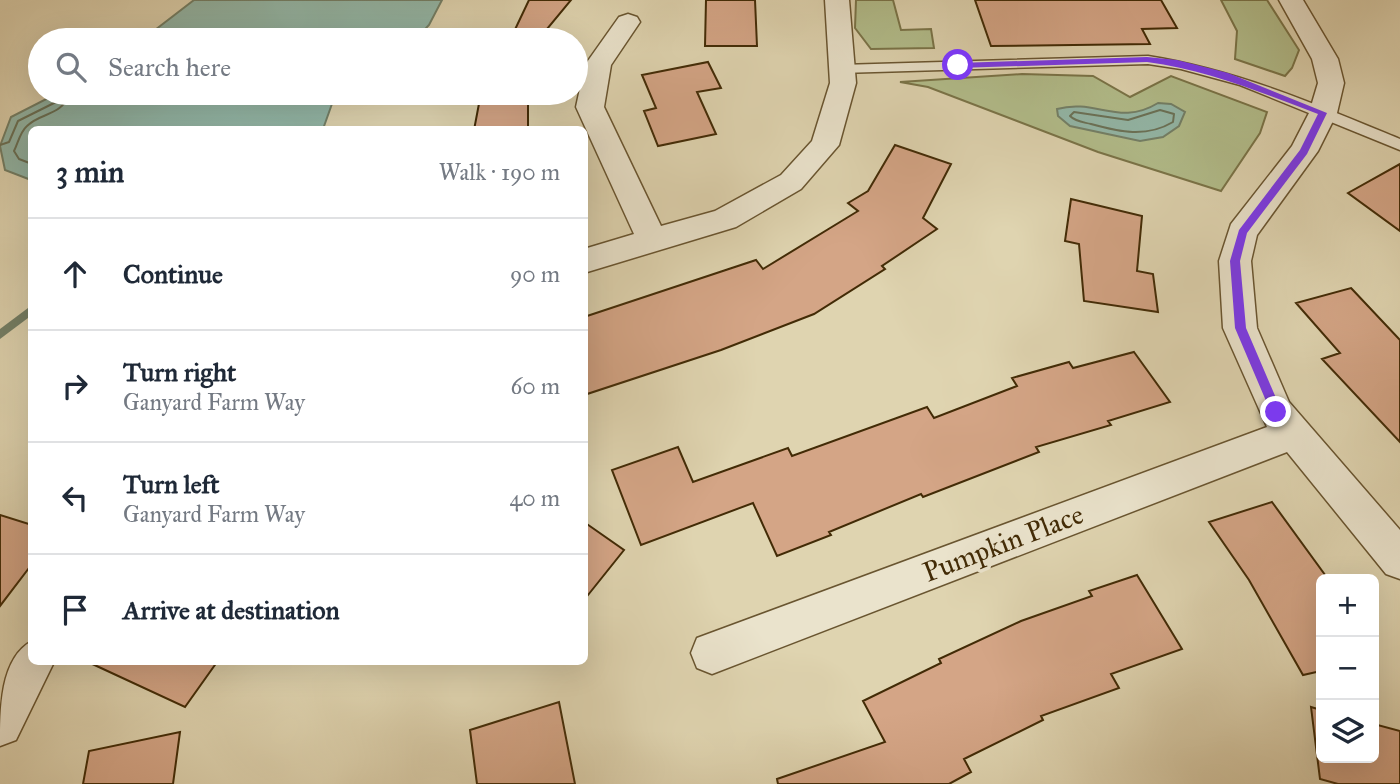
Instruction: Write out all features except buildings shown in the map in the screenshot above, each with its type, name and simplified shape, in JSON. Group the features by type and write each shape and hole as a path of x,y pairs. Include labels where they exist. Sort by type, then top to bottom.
{"street":[{"path":"1291,0 1325,59 1331,83 1323,113 1304,151 1242,232 1235,261 1240,328 1276,412 1400,560"},
{"path":"588,260 726,219 791,182 825,145 843,83 834,3"},
{"path":"628,22 598,65 590,107 653,242"},
{"name":"Pumpkin Place","path":"712,653 1293,433"},
{"path":"0,724 12,696 31,665"}],"lane":[{"path":"841,69 1147,60 1177,63 1225,75 1400,145"}],"green space":[{"path":"856,0 893,0 901,30 931,29 934,48 871,49 855,28"},
{"path":"1221,0 1267,0 1299,50 1292,68 1285,76 1235,59 1237,31"},
{"path":"1022,74 1093,76 1130,97 1171,76 1267,112 1260,133 1221,191 1098,152 928,87 900,82"}],"water":[{"path":"194,0 442,0 426,28 158,28"},
{"path":"1158,103 1171,104 1185,112 1179,126 1163,137 1140,141 1070,126 1058,116 1057,109 1084,107 1131,113"},
{"path":"34,105 332,105 324,126 28,126 28,179 5,170 0,146 11,117"}],"waterway":[{"path":"0,335 28,312"}],"route":[{"path":"958,65 1147,60 1177,63 1225,75 1323,113 1304,151 1242,232 1235,261 1240,328 1276,412"}]}
